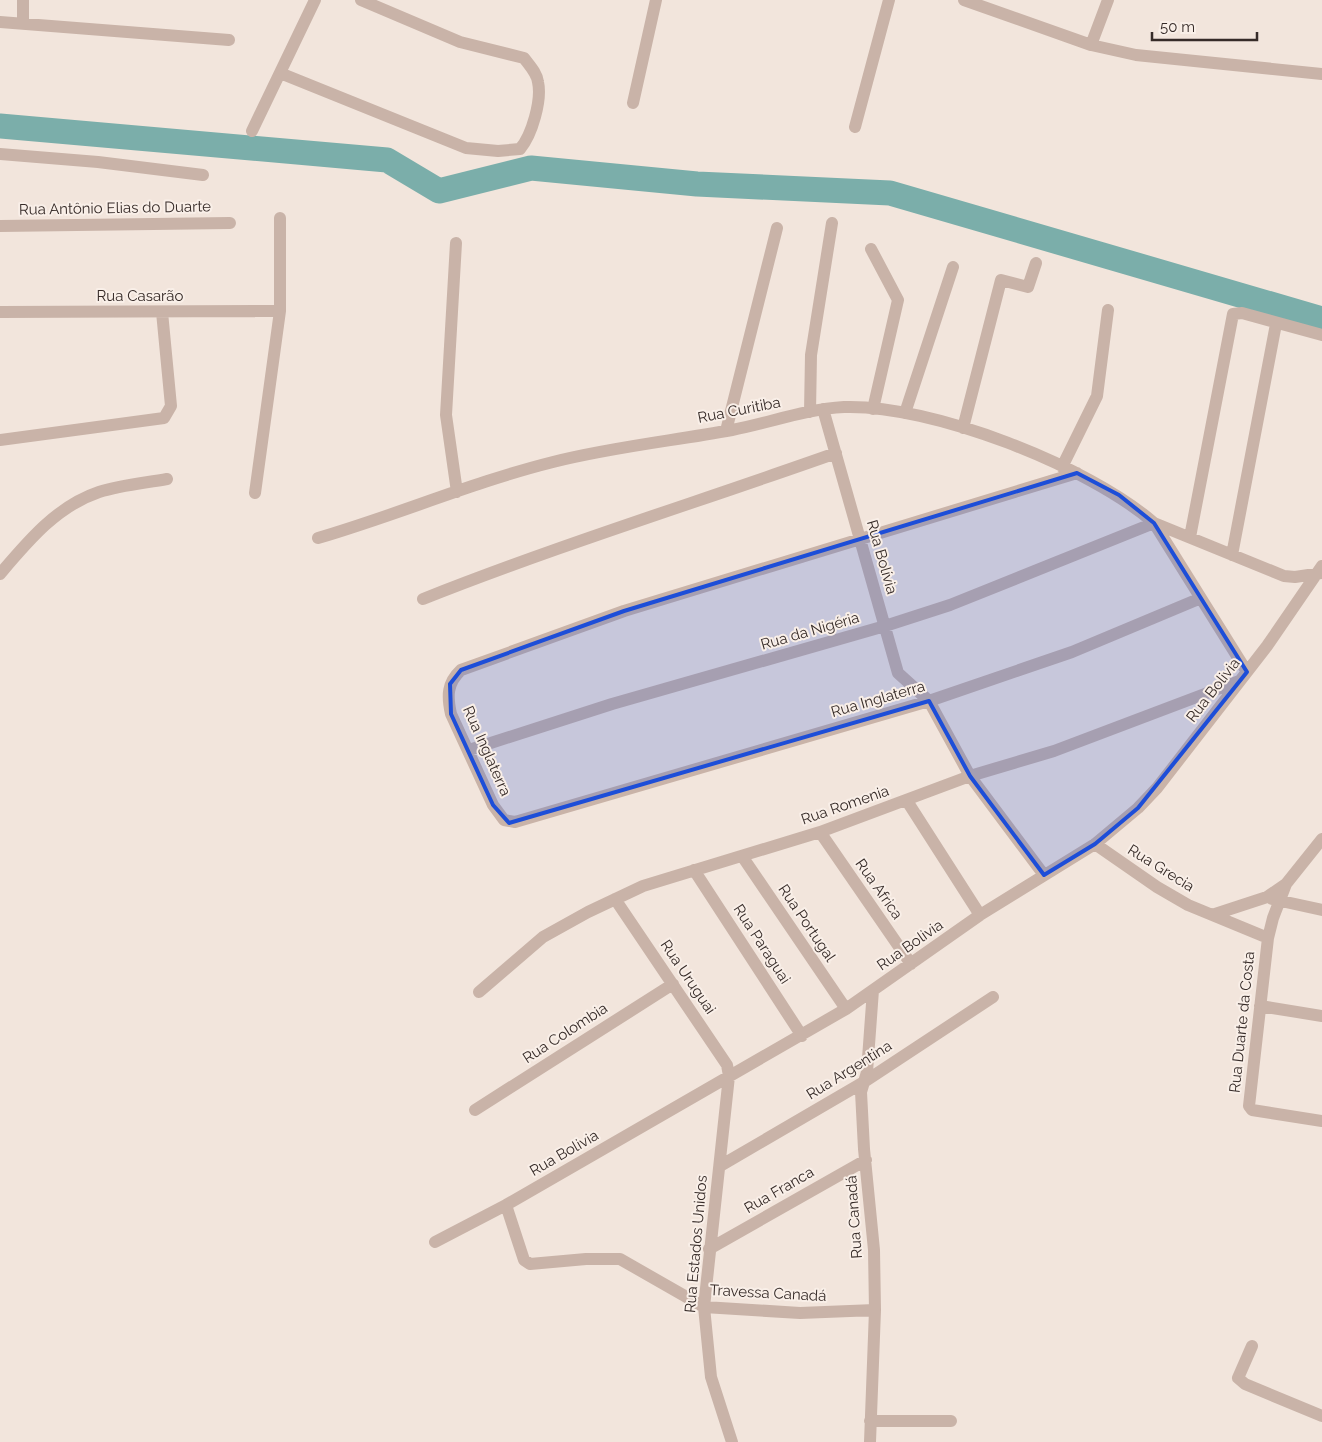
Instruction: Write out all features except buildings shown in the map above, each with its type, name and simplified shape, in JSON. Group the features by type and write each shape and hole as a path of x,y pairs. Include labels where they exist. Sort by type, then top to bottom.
{"street":[{"path":"23,0 23,24"},
{"path":"252,131 315,0"},
{"path":"280,73 466,148 498,151 520,149 529,139 536,106 538,82 524,58 460,42 360,0"},
{"path":"632,103 656,0"},
{"path":"855,127 889,0"},
{"path":"964,0 1091,45 1136,55 1322,74"},
{"path":"1091,45 1108,0"},
{"path":"0,22 229,40"},
{"path":"0,154 114,164 203,175"},
{"path":"255,493 280,312 280,218"},
{"name":"Rua Antônio Elias do Duarte","path":"0,226 230,223"},
{"path":"810,412 811,355 832,223"},
{"path":"726,431 777,228"},
{"path":"456,243 446,415 457,492"},
{"path":"872,249 898,300 872,409"},
{"path":"963,428 1001,280 1028,287 1036,263"},
{"path":"905,413 953,267"},
{"path":"1062,467 1097,396 1108,310"},
{"name":"Rua Casarão","path":"0,312 280,312"},
{"path":"0,440 164,418 171,406 162,312"},
{"path":"1190,537 1231,318 1237,312 1322,336"},
{"path":"1232,555 1276,324"},
{"name":"Rua Curitiba","path":"318,538 525,470 590,453 726,431 823,409 872,409 905,413 963,428 1077,473 1119,495 1154,523"},
{"name":"Rua Bolívia","path":"823,409 898,673 929,701 970,776 1044,875"},
{"path":"423,599 513,564 690,505 836,453"},
{"name":"Rua Inglaterra","path":"1077,473 624,611 461,670 450,684 448,702 451,714 493,805 504,820 515,822 929,701 1072,652 1201,598"},
{"path":"0,574 30,538 67,506 100,492 167,479"},
{"path":"1154,523 1284,576 1295,577 1321,571"},
{"path":"1154,523 1201,598 1244,676"},
{"name":"Rua da Nigéria","path":"469,750 612,704 885,626 950,605 1154,523"},
{"name":"Rua Bolivia","path":"435,1242 506,1205 802,1036 846,1009 980,915 1095,844 1138,808 1158,788 1321,571"},
{"name":"Rua Romenia","path":"479,992 543,937 614,899 658,880 820,832 970,776 1048,754 1244,676"},
{"path":"907,801 980,915"},
{"name":"Rua Africa","path":"820,832 911,964"},
{"path":"1268,938 1273,900 1322,839"},
{"name":"Rua Grecia","path":"1095,844 1173,896 1212,915 1268,938"},
{"name":"Rua Portugal","path":"742,856 846,1009"},
{"name":"Rua Paraguai","path":"694,870 802,1036"},
{"name":"Rua Uruguai","path":"614,899 724,1060 729,1076"},
{"path":"1212,915 1273,900 1322,910"},
{"name":"Rua Duarte da Costa","path":"1268,938 1250,1109 1322,1122"},
{"name":"Rua Colombia","path":"475,1110 673,984"},
{"name":"Rua Canadá","path":"870,1442 875,1310 874,1250 861,1092 867,1072 873,990"},
{"name":"Rua Argentina","path":"720,1166 864,1082 993,996"},
{"path":"1260,1006 1322,1016"},
{"name":"Rua Estados Unidos","path":"729,1076 704,1307 711,1377 732,1442"},
{"name":"Rua Franca","path":"709,1249 866,1160"},
{"name":"Travessa Canadá","path":"506,1205 524,1260 530,1264 576,1259 620,1259 704,1307 800,1313 875,1310"},
{"path":"1252,1346 1238,1378 1245,1384 1322,1416"},
{"path":"870,1421 951,1421"}],"highlighted area":[{"path":"1077,473 1119,495 1154,523 1247,672 1138,808 1095,844 1044,875 970,776 929,701 509,823 493,805 451,714 450,684 461,670 624,611"}],"waterway":[{"path":"0,126 387,160 439,191 531,168 697,184 890,193 1322,319"}]}
